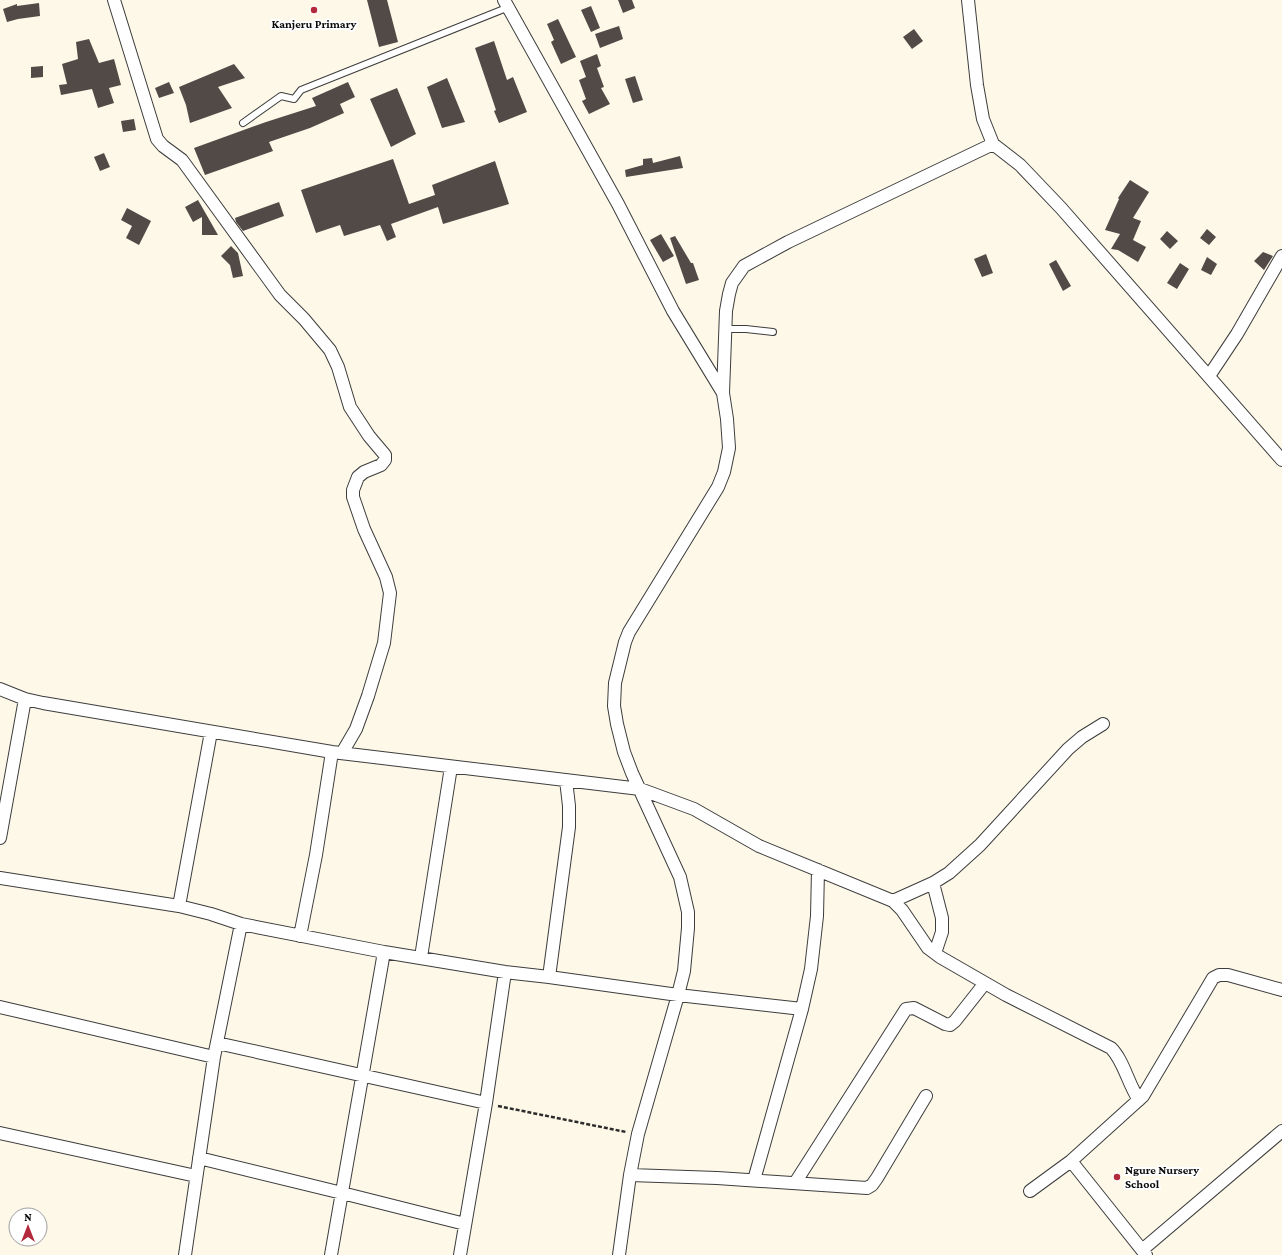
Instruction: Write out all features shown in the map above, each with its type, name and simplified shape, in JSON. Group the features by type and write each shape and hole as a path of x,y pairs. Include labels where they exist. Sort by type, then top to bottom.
{"street":[{"path":"114,0 157,139 182,160 280,295 304,319 330,350 338,367 350,407 369,436 384,453 385,460 383,464 364,472 358,477 353,490 353,497 364,529 386,577 390,593 384,642 356,730 337,753 300,936"},
{"path":"968,0 977,85 983,119 993,144 1020,166 1061,208 1282,460"},
{"path":"506,4 618,204 673,311 723,393"},
{"path":"619,1255 630,1175 638,1134 684,970 687,945 688,912 680,877 624,752 617,724 614,696 619,666 629,632 718,487 728,459 729,448 727,418 723,393 726,311 732,283 744,266 788,242 993,144"},
{"path":"1209,376 1237,334 1282,256"},
{"path":"0,689 26,699 337,753 640,789 694,809 760,846 892,901 902,910 928,948 935,953 1006,995 1111,1048 1120,1058 1128,1081 1139,1100"},
{"path":"0,838 26,699"},
{"path":"892,901 933,883 949,873 980,845 1068,749 1082,737 1103,724"},
{"path":"179,906 211,732"},
{"path":"421,957 451,767"},
{"path":"549,976 569,827 570,806 566,780"},
{"path":"754,1180 802,1009 811,969 817,916 818,870"},
{"path":"0,878 179,906 242,924 300,936 384,952 505,972 549,976 678,995 802,1009"},
{"path":"933,883 942,918 942,932 935,953"},
{"path":"185,1255 214,1057 242,924"},
{"path":"330,1255 384,952"},
{"path":"460,1255 486,1103 505,972"},
{"path":"1030,1191 1071,1161 1139,1100 1147,1090 1213,978 1219,975 1228,976 1282,990"},
{"path":"795,1183 906,1009 914,1008 944,1024 950,1025 956,1021 985,983"},
{"path":"0,1007 214,1057"},
{"path":"217,1043 362,1077 486,1103"},
{"path":"630,1175 754,1180 863,1188 870,1187 877,1178 926,1096"},
{"path":"1071,1161 1144,1253 1282,1131"},
{"path":"0,1134 196,1176"},
{"path":"199,1158 465,1224"}],"lane":[{"path":"243,123 281,96 294,99 301,90 506,4"},
{"path":"726,330 773,332"}],"path":[{"path":"486,1103 638,1134"}],"building":[{"path":"367,0 387,0 398,42 379,47"},
{"path":"618,0 632,0 635,8 623,13"},
{"path":"39,3 40,16 7,22 3,9 17,4 17,6"},
{"path":"591,6 600,28 591,32 581,10"},
{"path":"558,19 576,57 561,64 551,42 554,40 547,24"},
{"path":"619,26 623,39 600,48 595,34"},
{"path":"914,29 923,41 912,49 903,37"},
{"path":"89,39 99,63 114,59 121,85 109,88 114,103 98,108 92,89 61,95 59,85 67,84 62,64 78,59 76,42"},
{"path":"494,41 507,80 513,77 527,112 499,123 475,48"},
{"path":"597,54 601,66 597,68 604,87 601,88 610,104 589,114 582,101 586,99 579,80 586,77 580,61"},
{"path":"234,64 245,78 218,87 232,108 190,123 186,105 179,87"},
{"path":"43,66 43,77 31,78 31,67"},
{"path":"635,76 643,100 633,103 625,79"},
{"path":"447,78 465,122 442,128 427,87"},
{"path":"169,82 174,93 159,98 155,88"},
{"path":"348,82 355,97 340,104 344,113 310,128 269,142 273,151 205,175 194,148 316,106 312,98"},
{"path":"397,88 416,134 391,147 370,99"},
{"path":"134,119 136,130 123,132 121,121"},
{"path":"104,153 110,167 100,171 94,157"},
{"path":"680,156 683,168 626,177 625,170 643,165 643,159 652,158 653,163"},
{"path":"393,159 409,204 435,195 432,185 495,161 509,204 443,224 438,207 391,224 396,237 387,241 380,225 344,236 340,225 316,233 301,190"},
{"path":"1130,180 1149,192 1133,218 1141,221 1133,240 1146,247 1138,262 1118,250 1111,249 1120,234 1105,230 1119,199 1118,198"},
{"path":"198,200 218,235 202,235 202,217 193,222 185,207"},
{"path":"279,202 284,216 243,231 236,222 235,218"},
{"path":"127,208 151,221 139,245 126,238 132,226 121,220"},
{"path":"1207,229 1216,237 1209,245 1200,238"},
{"path":"1167,231 1178,241 1170,249 1160,239"},
{"path":"661,234 674,256 663,262 650,240"},
{"path":"675,236 691,263 693,263 699,280 686,284 670,238"},
{"path":"231,246 238,253 243,276 233,278 230,265 221,256"},
{"path":"1263,252 1273,256 1264,270 1254,261"},
{"path":"986,254 993,273 982,277 974,259"},
{"path":"1207,257 1217,264 1211,275 1201,270"},
{"path":"1056,260 1071,286 1063,291 1049,264"},
{"path":"1180,263 1189,269 1177,289 1167,283"}],"place":[{"name":"Kanjeru Primary","path":"314,10"},
{"name":"Ngure Nursery School","path":"1117,1177"}]}
